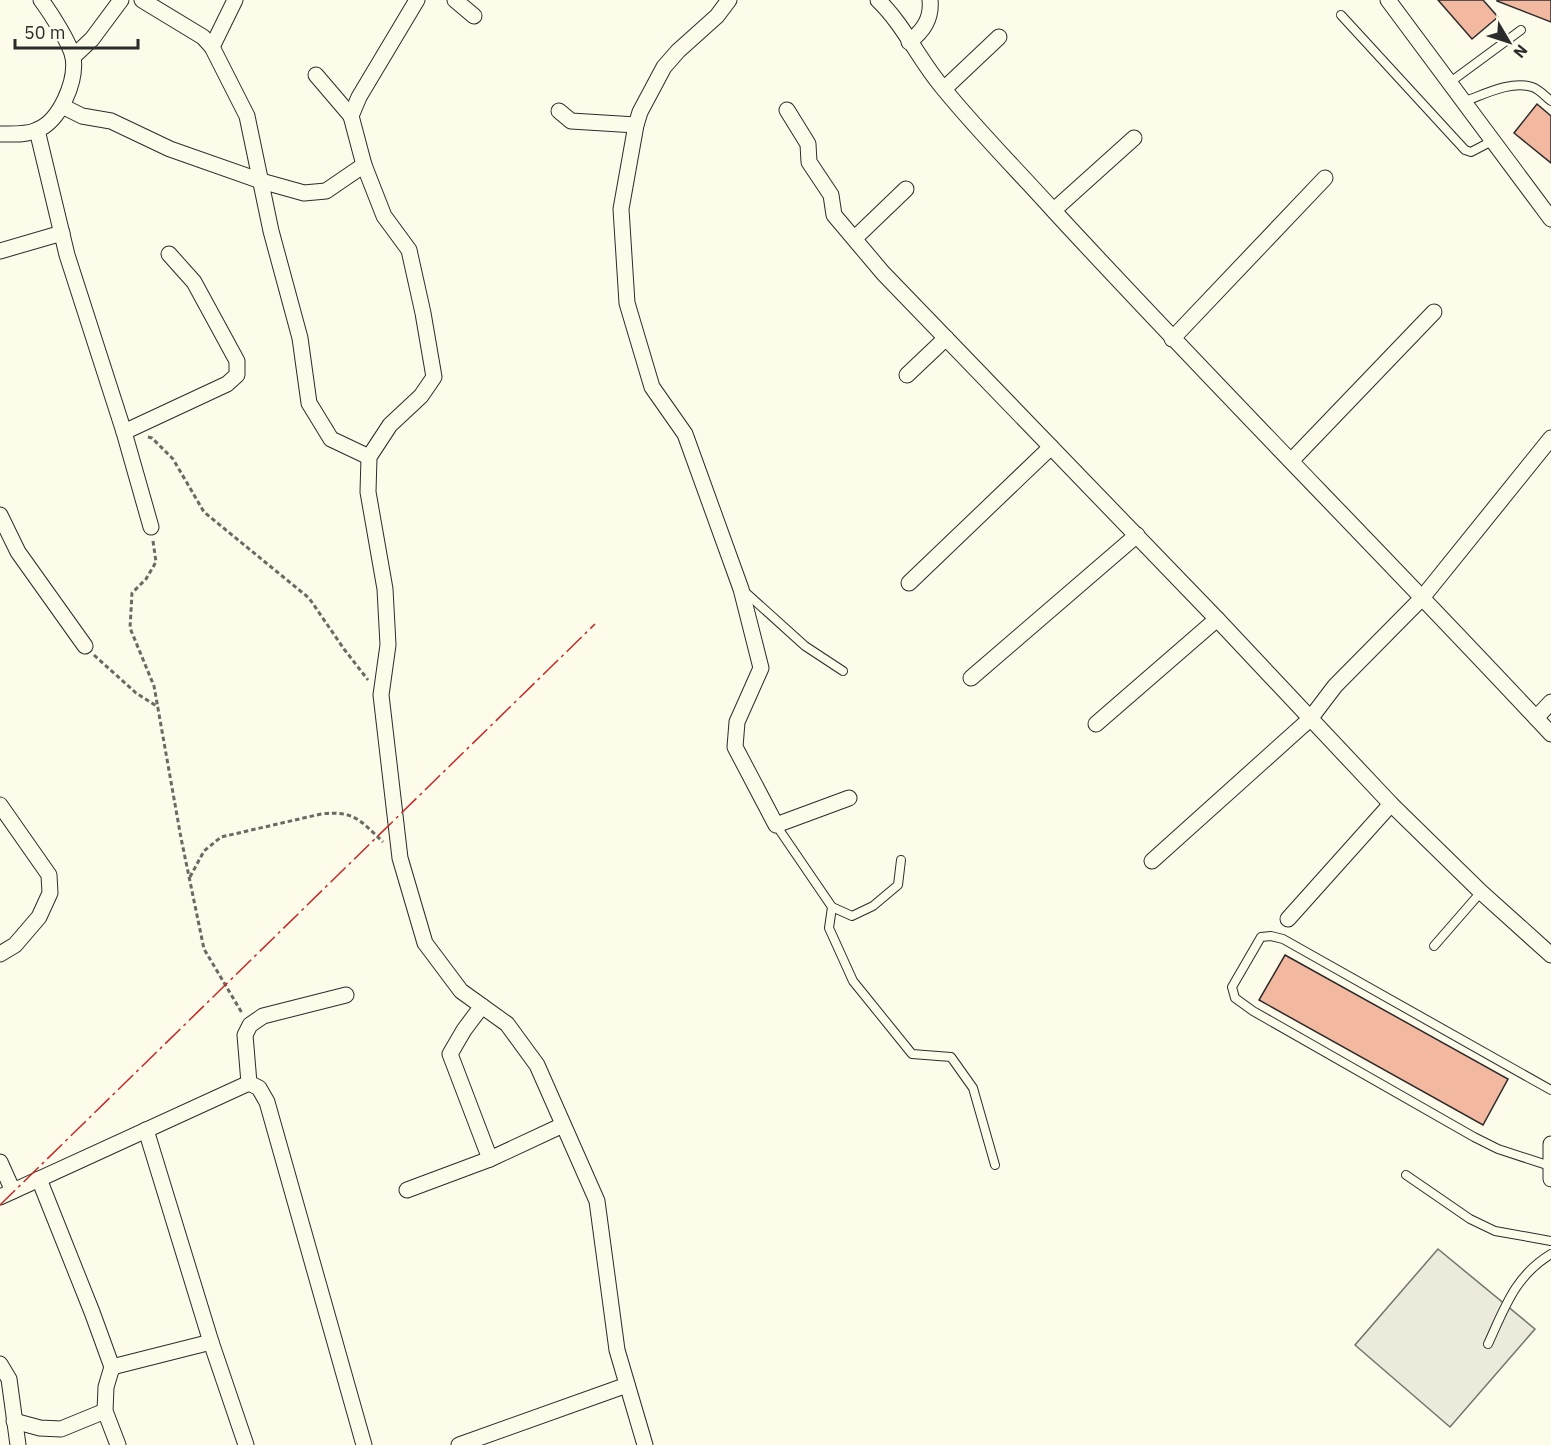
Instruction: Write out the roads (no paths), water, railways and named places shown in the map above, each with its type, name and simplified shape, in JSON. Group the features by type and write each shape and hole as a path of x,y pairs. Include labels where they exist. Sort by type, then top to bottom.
{"street":[{"path":"0,134 38,130 51,120 62,106 73,72 73,57 41,0"},
{"path":"73,57 92,39 122,0"},
{"path":"142,0 203,37 212,47 247,116 271,231 300,338 309,403 332,440 369,458"},
{"path":"212,47 236,0"},
{"path":"351,116 359,97 417,0"},
{"path":"455,0 474,16"},
{"path":"729,0 717,16 678,51 664,67 640,112 621,209 627,303 652,387 685,434 741,589 762,668 737,722 735,747 776,825 849,798"},
{"path":"878,0 898,23 909,42 944,89 1172,339 1551,734"},
{"path":"909,42 925,27 931,6 930,0"},
{"path":"1393,3 1449,83 1551,219"},
{"path":"944,89 999,38"},
{"path":"316,75 351,116 364,165 384,216 410,250 434,377 421,396 390,425 369,458 368,492 385,589 388,645 381,695 400,858 425,943 461,991 507,1024 537,1065 597,1201 617,1350 645,1445"},
{"path":"62,106 82,116 111,121 170,149 261,181 304,193 326,190 364,165"},
{"path":"787,110 807,144 809,162 831,195 834,215 883,273 1137,535 1391,804 1481,892 1551,955"},
{"path":"559,111 571,121 636,124"},
{"path":"38,130 67,255 124,432 151,527"},
{"path":"1054,210 1134,138"},
{"path":"1172,339 1325,178"},
{"path":"855,238 906,189"},
{"path":"0,251 62,233"},
{"path":"124,432 227,384 237,375 237,361 194,282 169,254"},
{"path":"1291,461 1434,312"},
{"path":"907,375 946,338"},
{"path":"1152,861 1310,719 1335,686 1422,598 1551,438"},
{"path":"909,583 1051,447"},
{"path":"0,515 18,552 84,646"},
{"path":"971,678 1137,535"},
{"path":"1096,724 1217,619"},
{"path":"1536,718 1551,702"},
{"path":"1288,919 1391,804"},
{"path":"0,805 49,875 50,893 39,917 15,945 0,954"},
{"path":"249,1083 245,1035 250,1024 263,1016 346,995"},
{"path":"482,1006 450,1054 490,1159"},
{"path":"0,1162 7,1194 249,1083"},
{"path":"249,1083 259,1088 267,1102 364,1445"},
{"path":"407,1190 490,1159 563,1125"},
{"path":"146,1130 211,1342 246,1445"},
{"path":"1550,1172 1551,1144"},
{"path":"39,1179 93,1312 112,1368 106,1387 105,1411 118,1445"},
{"path":"112,1368 211,1342"},
{"path":"0,1364 9,1379 18,1445"},
{"path":"459,1445 627,1385"},
{"path":"14,1422 40,1428 61,1429 105,1411"}],"lane":[{"path":"1341,15 1465,150 1471,152 1492,141"},
{"path":"1449,83 1521,30"},
{"path":"1463,102 1509,87 1522,86 1533,87 1551,101"},
{"path":"741,589 805,646 843,671"},
{"path":"776,825 832,907 852,916 873,906 898,885 901,860"},
{"path":"1434,946 1481,892"},
{"path":"832,907 829,928 853,981 912,1054 951,1057 973,1088 994,1165"},
{"path":"1550,1172 1464,1131 1253,1011 1235,998 1232,987 1261,937 1271,936 1283,939 1551,1090"},
{"path":"1406,1175 1470,1219 1495,1231 1551,1241"},
{"path":"1488,1344 1520,1279 1538,1261 1551,1254"}]}
